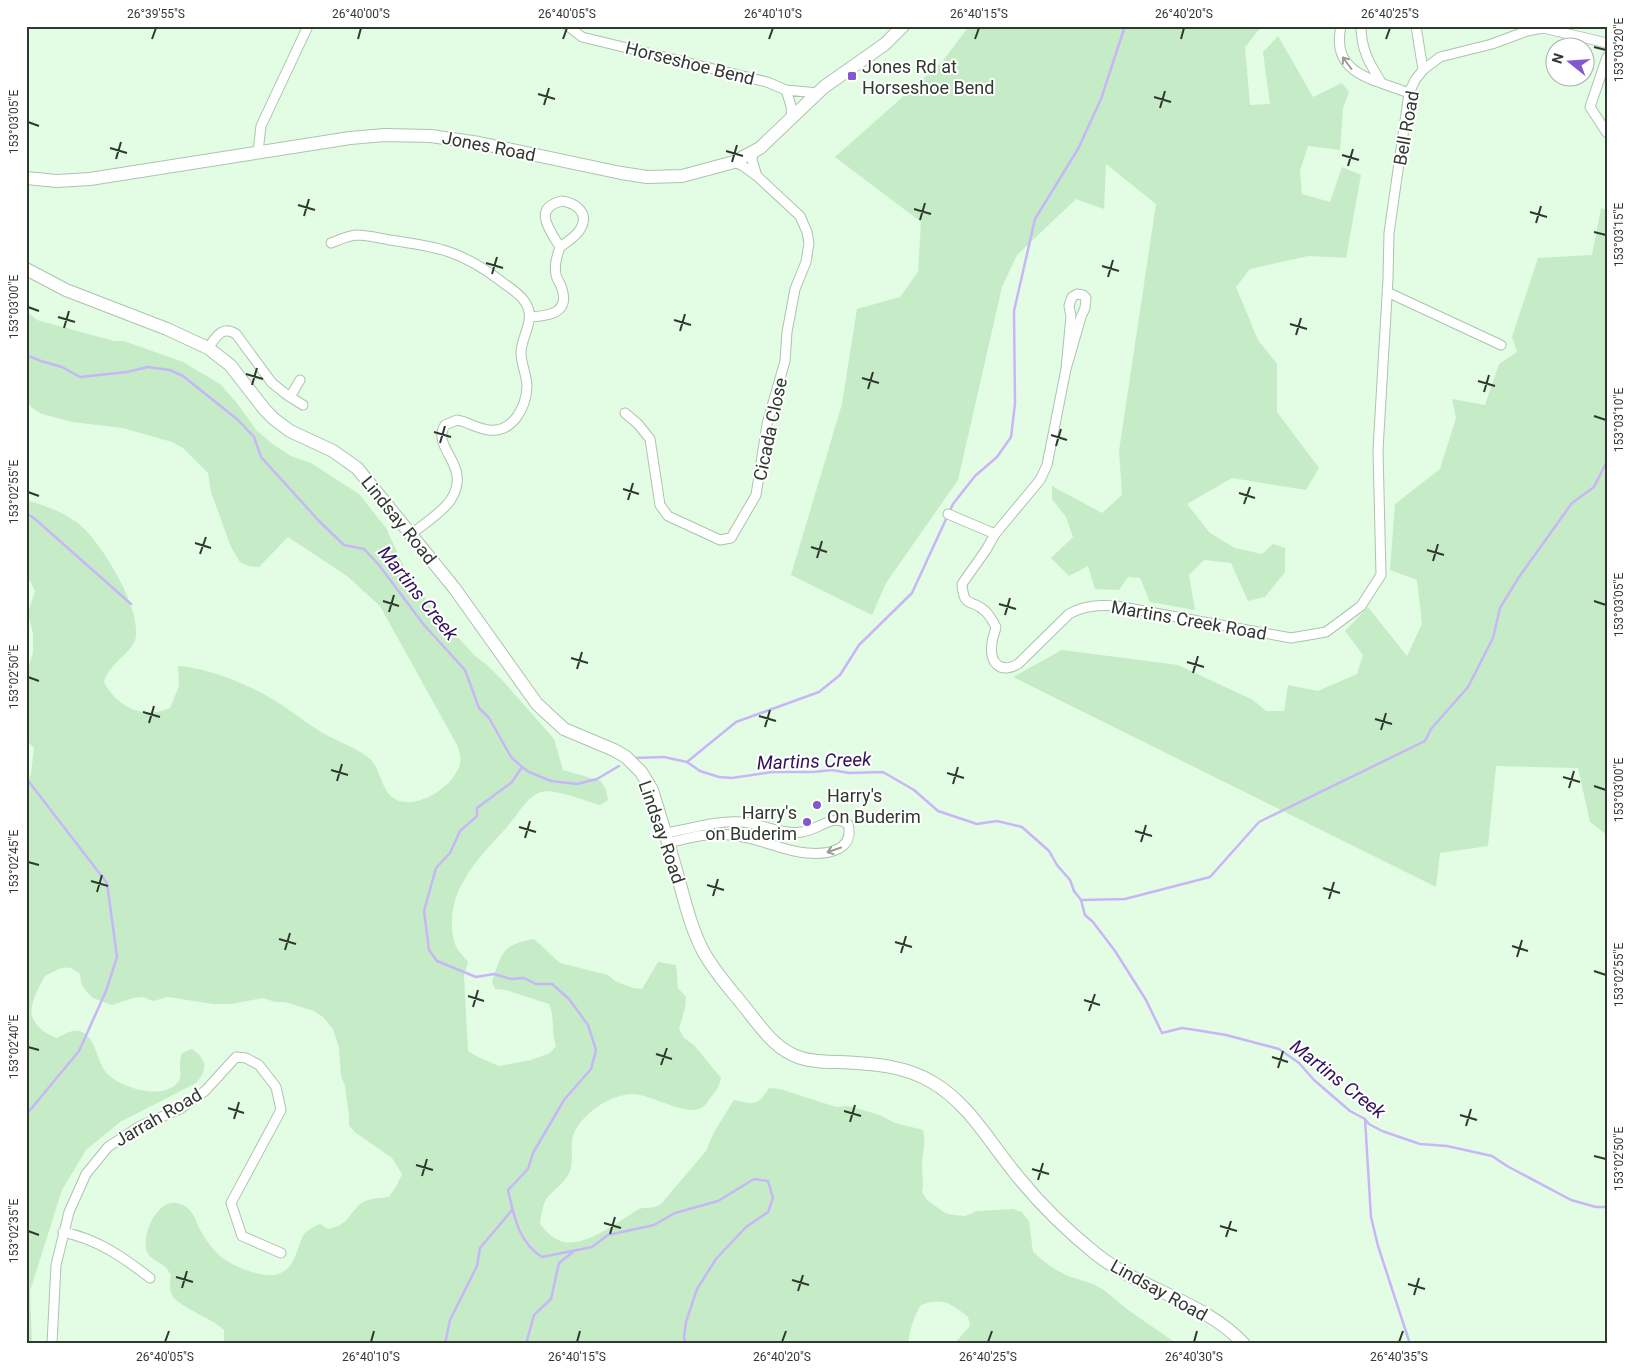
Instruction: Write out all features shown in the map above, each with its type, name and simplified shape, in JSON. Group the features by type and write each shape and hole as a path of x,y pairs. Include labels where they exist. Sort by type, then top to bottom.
{"street":[{"path":"258,152 260,126 308,26"},
{"name":"Horseshoe Bend","path":"568,26 582,36 767,82 786,90 818,93"},
{"name":"Jones Road","path":"26,178 57,181 90,179 350,138 385,135 431,136 479,142 621,173 648,177 682,176 734,162 753,152 776,134 818,93 885,44 903,26"},
{"path":"1341,26 1339,36 1341,55 1353,71 1409,93"},
{"path":"1361,26 1361,37 1366,58 1381,82"},
{"path":"1416,26 1423,70"},
{"name":"Bell Road","path":"1387,292 1389,233 1409,93 1415,80 1423,70 1440,57 1492,44 1527,31 1543,28 1561,28 1607,43"},
{"path":"1607,57 1590,107 1607,133"},
{"path":"786,90 791,106 792,119"},
{"path":"753,152 752,160 757,176"},
{"name":"Cicada Close","path":"625,413 638,424 650,439 660,505 668,516 720,540 731,538 756,495 768,424 785,361 787,332 795,289 806,262 808,243 807,232 800,216 757,176 734,162"},
{"path":"530,317 551,314 561,307 564,300 556,274 560,247 577,234 583,223 582,212 579,208 575,204 562,200 550,207 546,217 547,227 560,247"},
{"path":"331,243 356,235 419,244 455,253 486,270 519,294 526,303 530,317 521,353 527,385 522,408 516,418 504,428 498,430 479,428 456,420 445,425 440,436 441,442 457,471 454,490 451,499 444,508 411,534"},
{"name":"Lindsay Road","path":"26,268 66,290 167,329 208,348 230,365 274,419 290,431 333,451 356,468 455,589 538,704 564,729 614,750 642,772 652,790 688,913 704,952 711,964 779,1047 790,1054 808,1060 888,1066 903,1069 931,1080 964,1107 1020,1180 1087,1247 1134,1279 1212,1318 1231,1331 1244,1344"},
{"path":"1387,292 1501,345"},
{"name":"Martins Creek Road","path":"1066,369 1071,316 1069,306 1072,298 1077,294 1086,298 1085,308 1066,369 1047,465 1040,480 995,534 962,584 962,594 967,602 986,611 996,627 992,642 993,660 998,666 1006,669 1018,664 1069,614 1078,609 1100,605 1117,606 1291,638 1326,632 1361,606 1381,575 1378,450 1387,292"},
{"path":"208,348 220,333 231,331 236,334 272,383 303,405"},
{"path":"290,397 300,380"},
{"path":"948,514 995,534"},
{"path":"834,820 843,820 848,824 851,834 846,843 839,849 820,854 806,853 746,837 720,834 667,838 715,823 741,822 794,833 810,831 834,820"},
{"name":"Jarrah Road","path":"52,1344 56,1265 69,1212 86,1174 108,1147 140,1126 180,1109 205,1091 236,1057 246,1058 258,1065 276,1086 281,1110 232,1203 242,1236 281,1253"},
{"path":"63,1232 78,1235 122,1256 150,1278"}],"green space":[{"path":"969,26 1262,26 1245,47 1250,105 1270,104 1263,52 1278,36 1313,97 1342,83 1349,92 1343,108 1340,150 1308,146 1300,171 1302,194 1330,202 1342,167 1361,175 1346,258 1308,256 1250,269 1236,287 1258,340 1277,364 1277,412 1319,468 1306,490 1232,478 1187,504 1210,533 1235,548 1262,554 1273,544 1285,548 1285,572 1265,597 1248,601 1231,563 1204,560 1189,575 1195,610 1150,602 1140,578 1128,577 1119,590 1095,589 1088,566 1069,576 1051,558 1073,537 1066,517 1052,499 1052,486 1102,513 1122,495 1119,451 1156,204 1106,164 1104,209 1076,199 1017,255 1002,287 958,480 886,583 872,615 791,575 842,404 857,309 900,297 918,272 921,222 835,157 942,62"},
{"path":"1601,208 1607,210 1607,835 1590,822 1578,768 1496,766 1488,846 1440,853 1436,887 1013,677 1062,650 1178,665 1253,700 1266,711 1284,711 1288,685 1318,691 1357,674 1363,655 1345,631 1368,607 1407,656 1422,624 1417,580 1390,570 1395,504 1440,469 1456,418 1452,399 1485,405 1499,364 1517,352 1512,337 1538,258 1592,255"},
{"path":"26,311 37,320 114,341 124,341 183,362 220,384 257,431 274,445 291,456 311,463 359,494 386,528 405,569 434,611 475,656 503,681 554,739 563,770 601,781 606,790 608,800 600,805 547,791 532,797 473,866 458,892 454,906 452,929 456,946 468,962 464,975 468,1051 499,1066 531,1060 550,1053 556,1046 549,1004 506,990 495,989 492,982 504,952 515,944 534,939 560,963 608,975 615,981 633,988 642,989 658,962 676,965 678,988 686,997 679,1029 684,1038 694,1045 721,1078 717,1089 706,1104 696,1110 679,1108 633,1094 616,1097 593,1110 581,1122 573,1134 572,1162 569,1173 545,1201 540,1224 549,1234 561,1241 576,1242 585,1240 639,1209 661,1204 706,1151 714,1132 734,1100 754,1103 769,1088 780,1089 836,1107 848,1106 880,1115 895,1123 923,1130 922,1192 927,1200 945,1213 954,1215 965,1216 977,1211 1013,1209 1022,1212 1029,1221 1033,1252 1051,1267 1104,1290 1128,1310 1173,1341 1181,1344 954,1344 970,1326 968,1317 951,1305 935,1302 921,1305 912,1324 908,1344 224,1344 224,1330 175,1299 170,1290 171,1275 165,1267 149,1255 146,1249 146,1240 151,1221 163,1206 171,1203 180,1204 189,1209 206,1239 224,1259 248,1271 274,1275 286,1270 293,1261 302,1238 307,1231 320,1224 328,1229 335,1227 345,1221 365,1201 389,1197 402,1174 392,1158 349,1126 345,1086 341,1076 339,1048 333,1029 323,1017 314,1011 285,1002 275,1002 263,998 231,1004 213,1004 168,997 153,1001 143,997 133,998 112,1005 93,998 85,990 81,983 80,974 75,970 62,968 45,976 34,998 31,1012 32,1017 42,1030 57,1038 69,1032 82,1032 90,1039 102,1066 111,1077 129,1087 140,1090 151,1092 171,1088 180,1078 182,1053 192,1049 201,1057 204,1069 203,1074 196,1083 120,1122 86,1150 62,1190 30,1291 32,1344 26,1344 26,788 31,774 34,748 26,740 26,674 33,653 33,634 28,613 35,591 26,573 26,500 64,514 85,530 106,557 125,591 136,623 136,636 131,647 111,668 104,682 109,691 123,704 141,712 150,713 170,708 179,686 178,666 214,673 264,694 321,732 367,756 375,765 392,797 405,802 424,799 441,789 455,775 460,764 460,754 457,745 380,606 347,576 288,537 259,567 249,566 240,562 231,547 211,492 208,473 183,448 172,442 123,428 72,422 42,414 32,408 26,400"}],"waterway":[{"path":"687,762 736,722 819,692 840,675 859,645 912,593 953,504 975,476 997,457 1011,437 1015,404 1014,311 1035,219 1078,149 1101,99 1125,26"},
{"name":"Martins Creek","path":"26,355 62,367 80,377 127,372 148,367 170,370 183,376 238,420 254,437 261,457 319,521 344,545 364,549 379,565 424,625 465,670 479,708 489,718 511,757 522,767 551,781 577,784 597,779 619,766"},
{"path":"1082,900 1125,899 1210,877 1259,822 1425,741 1431,729 1468,687 1493,638 1500,608 1519,577 1572,503 1594,487 1607,461"},
{"path":"26,513 131,604"},
{"name":"Martins Creek","path":"634,758 664,757 687,762 700,771 719,777 732,778 772,772 832,770 849,773 883,772 914,790 938,811 977,824 997,821 1022,827 1049,851 1057,865 1070,880 1074,891 1081,900 1085,915 1093,922 1115,951 1146,1000 1162,1033 1182,1028 1226,1035 1279,1049 1299,1063 1314,1080 1350,1111 1382,1131 1420,1144 1447,1146 1492,1156 1571,1200 1596,1207 1607,1207"},
{"path":"522,767 512,782 477,808 477,816 460,831 450,853 436,868 424,911 429,950 437,961 476,977 494,974 511,979 524,978 536,984 552,984 569,999 588,1025 596,1050 591,1069 564,1100 533,1153 528,1169 508,1190 515,1219 522,1236 527,1244 542,1257 592,1247 608,1235 654,1225 675,1213 718,1201 754,1179 768,1181 773,1198 768,1212 746,1227 716,1259 697,1289 686,1322 684,1338 686,1344"},
{"path":"26,778 107,883 117,957 106,991 79,1051 26,1115"},
{"path":"1365,1119 1371,1217 1378,1246 1410,1344"},
{"path":"445,1344 450,1320 477,1266 480,1248 513,1209"},
{"path":"526,1344 534,1315 551,1299 559,1263 573,1252"}],"place":[{"name":"Jones Rd at Horseshoe Bend","path":"852,76"},
{"name":"Harry's On Buderim","path":"817,805"},
{"name":"Harry's on Buderim","path":"807,822"}]}
